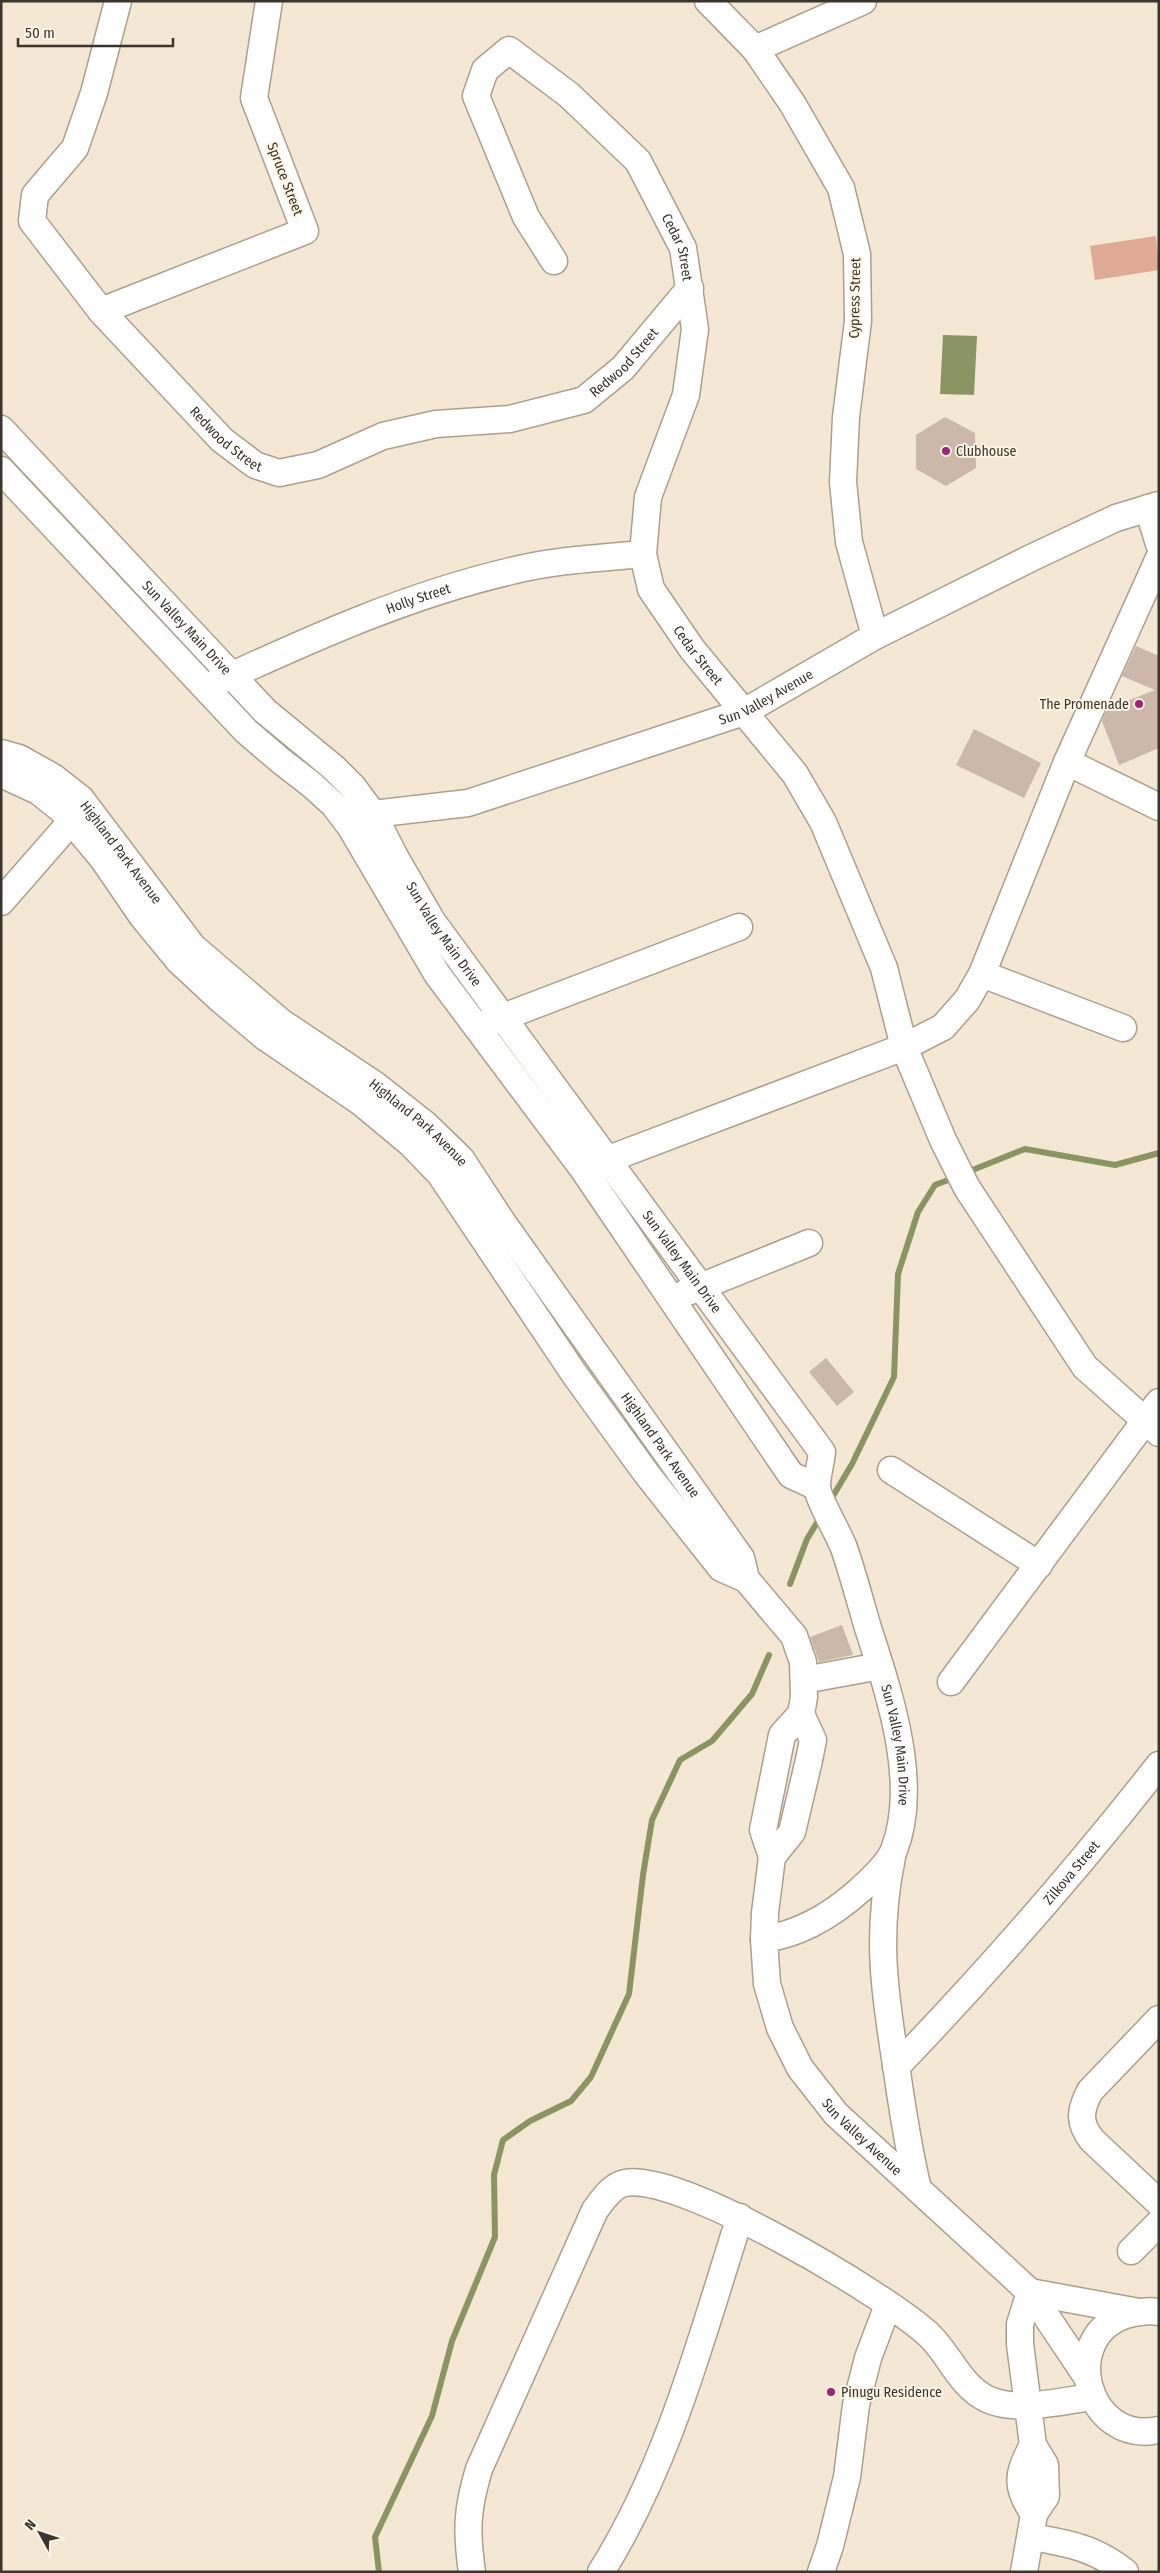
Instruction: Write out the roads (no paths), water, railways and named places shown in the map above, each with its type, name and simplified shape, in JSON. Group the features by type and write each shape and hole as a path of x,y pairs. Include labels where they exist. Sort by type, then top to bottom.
{"street":[{"name":"Redwood Street","path":"118,1 94,93 74,148 35,195 32,221 101,311 222,440 255,465 279,474 318,465 383,436 436,424 510,419 584,400 623,368 690,288"},
{"name":"Spruce Street","path":"101,311 305,231 254,98 269,1"},
{"name":"Cypress Street","path":"708,1 755,49 792,103 841,188 856,254 858,322 846,417 843,482 849,542 875,636"},
{"path":"755,49 863,1"},
{"name":"Cedar Street","path":"554,261 526,217 476,96 485,70 510,50 569,95 638,161 683,248 695,329 686,394 648,497 644,554 651,589 668,618 795,774 823,822 854,892 884,968 904,1047 943,1140 967,1188 1085,1367 1154,1418"},
{"name":"Sun Valley Main Drive","path":"1,429 265,711 334,768 373,814 394,857 490,1022 583,1169 791,1475 819,1492"},
{"name":"Sun Valley Main Drive","path":"1,470 246,731 334,805 350,826 438,974 490,1022 608,1159 822,1452 819,1492 843,1546 880,1666 896,1728 904,1780 902,1816 894,1851 874,1878 844,1905 811,1925 787,1936 764,1939"},
{"path":"1154,506 1159,544"},
{"name":"Sun Valley Avenue","path":"350,826 373,814 468,804 744,712 875,636 1116,518 1154,506"},
{"name":"Holly Street","path":"205,688 312,638 408,600 512,570 570,561 644,554"},
{"path":"583,1169 904,1047 943,1027 966,1000 982,974 1067,762 1159,558"},
{"name":"Highland Park Avenue","path":"1,753 20,758 53,776 78,813 103,859 142,916 179,961 265,1037 369,1109 410,1143 440,1174 576,1375 646,1473 721,1568 746,1579 794,1636 803,1662 804,1680 801,1714 813,1740 792,1832 772,1857"},
{"path":"1067,762 1159,807"},
{"name":"Highland Park Avenue","path":"1,774 38,791 62,810 78,813"},
{"path":"1,902 78,813"},
{"path":"490,1022 739,927"},
{"path":"982,974 1123,1028"},
{"path":"672,1299 809,1243"},
{"path":"951,1682 1039,1565 1154,1418"},
{"path":"891,1470 1039,1565"},
{"path":"804,1680 880,1666"},
{"name":"Highland Park Avenue","path":"764,1939 767,1887 772,1857 763,1830 782,1735 801,1714"},
{"name":"Zilkova Street","path":"896,2067 982,1977 1054,1895 1159,1765"},
{"path":"771,1790 800,1797"},
{"path":"894,1851 884,1895 882,1927 887,2008 907,2142 918,2189"},
{"name":"Sun Valley Avenue","path":"764,1939 767,1984 780,2028 800,2068 836,2114 1030,2292 1089,2387 1102,2412 1116,2423 1132,2430 1150,2432 1159,2430"},
{"path":"1159,2018 1090,2091 1083,2103 1080,2117 1084,2129 1092,2140 1159,2203"},
{"path":"472,2572 467,2536 469,2502 479,2470 594,2210 610,2192 623,2183 641,2182 658,2185 740,2218 825,2264 888,2305 929,2335 972,2390 988,2400 1004,2404 1027,2405 1089,2387 1088,2358 1094,2341 1121,2316 1149,2312"},
{"path":"601,2572 626,2532 653,2474 680,2402 740,2218"},
{"path":"1131,2251 1159,2223"},
{"path":"1024,2572 1033,2526 1022,2497 1021,2466 1033,2445 1027,2405 1020,2324 1030,2292 1149,2312"},
{"path":"821,2572 830,2546 847,2477 856,2405 868,2358 888,2305"},
{"path":"1033,2526 1111,2560 1125,2572"}],"waterway":[{"path":"965,1173 1025,1149 1115,1165 1159,1153"},
{"path":"830,1501 852,1464 894,1377 898,1274 918,1212 935,1185 956,1177"},
{"path":"790,1584 807,1539 821,1516"},
{"path":"379,2572 375,2537 432,2416 452,2341 495,2237 494,2175 503,2140 530,2121 571,2101 591,2077 629,1994 643,1875 652,1820 680,1760 712,1741 752,1694 769,1655"}],"place":[{"name":"Clubhouse","path":"946,451"},
{"name":"The Promenade","path":"1139,704"},
{"name":"Pinugu Residence","path":"831,2392"}]}
